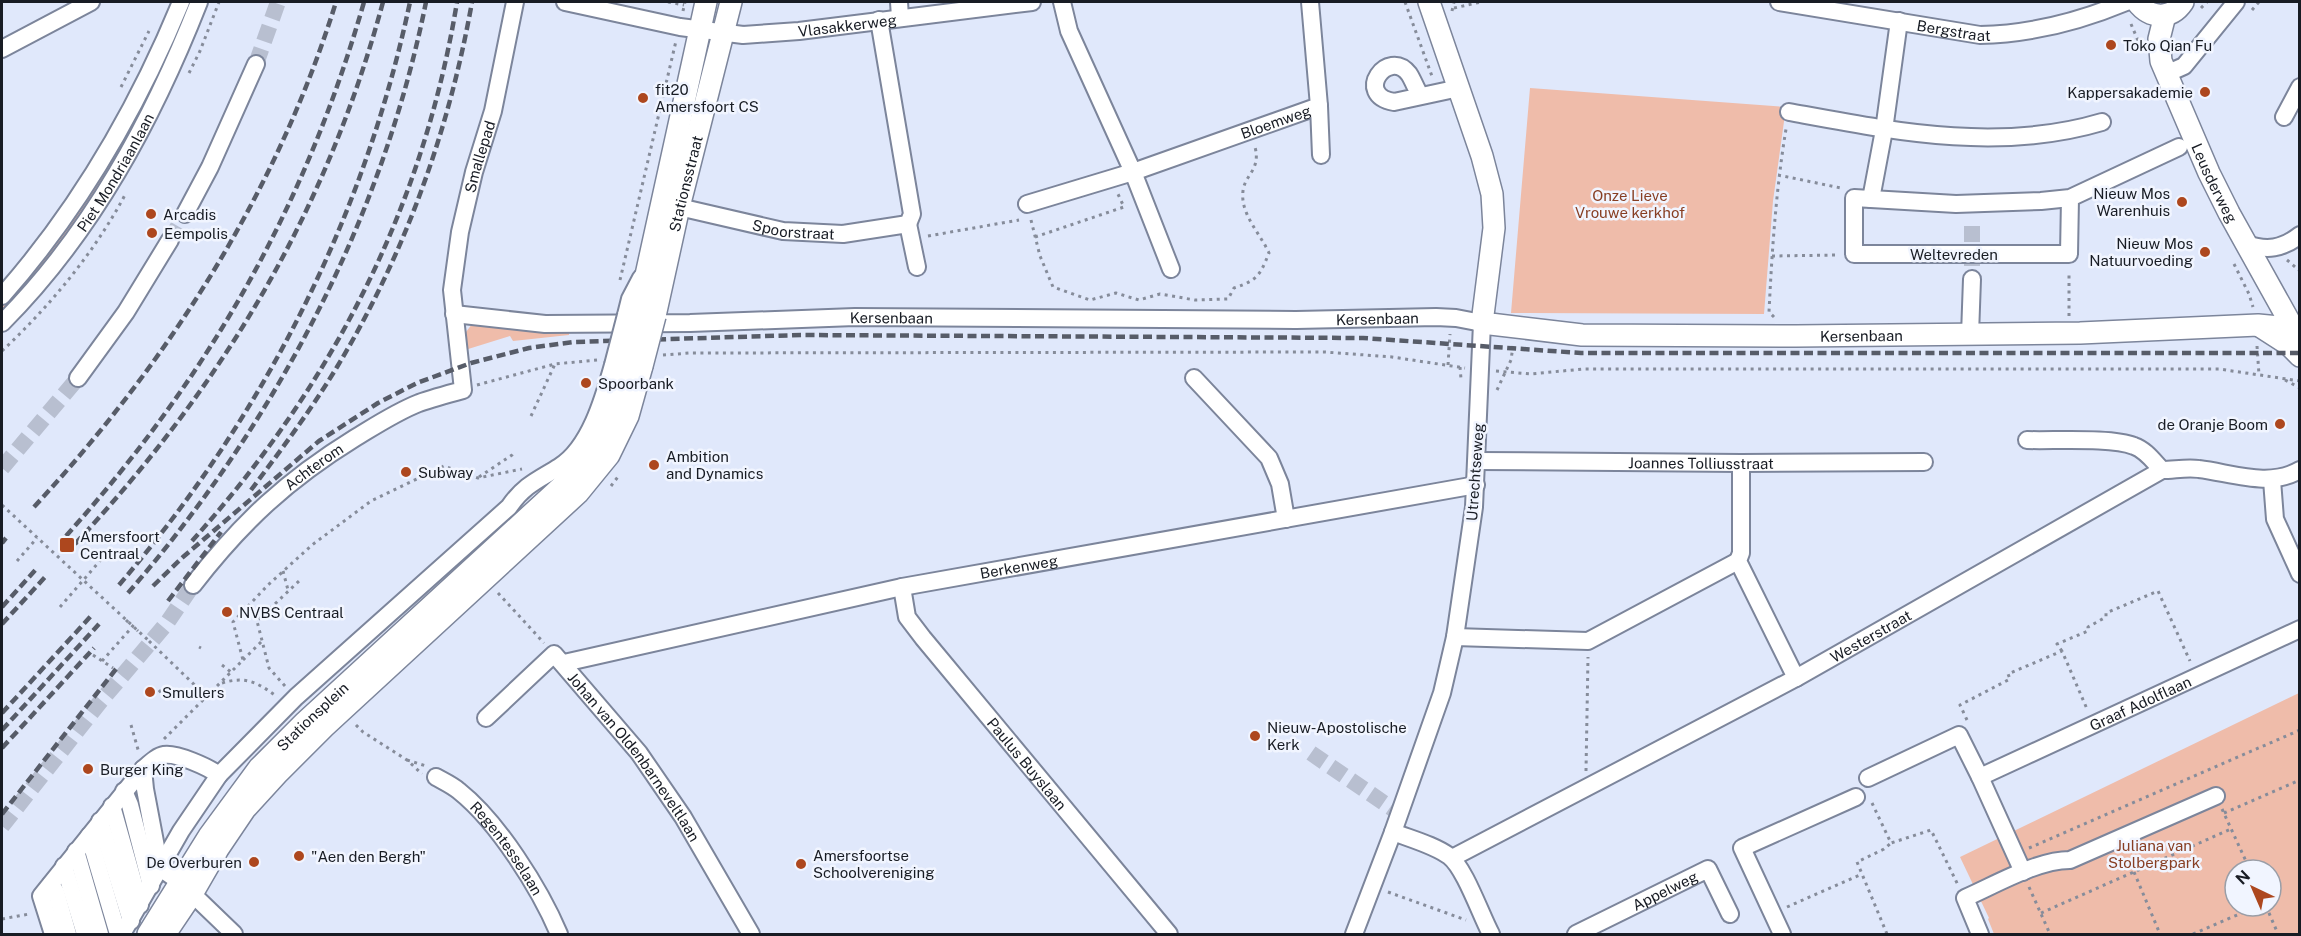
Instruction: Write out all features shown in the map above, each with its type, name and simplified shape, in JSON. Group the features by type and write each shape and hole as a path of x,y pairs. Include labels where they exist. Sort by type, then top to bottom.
{"main road":[{"name":"Stationsstraat","path":"627,363 639,316 689,28 706,2"},
{"name":"Stationsstraat","path":"639,316 679,207 731,2"},
{"name":"Utrechtseweg","path":"1429,2 1448,90 1482,156 1492,194 1494,228 1482,323"},
{"path":"2137,2 2149,13 2165,15 2176,10 2183,2"},
{"name":"Leusderweg","path":"2165,15 2159,49 2166,74 2209,173 2246,244 2297,332"},
{"path":"2300,306 2273,290 2268,310 2256,325 2289,345 2300,356"},
{"name":"Kersenbaan","path":"1482,323 1582,335 1970,335 2256,325 2297,332"},
{"name":"Stationsplein","path":"186,888 218,849 245,809 279,772 324,727 578,493 609,455 628,416 627,363"},
{"name":"Stationsplein","path":"186,888 209,836 259,768 305,722 567,481 586,458 607,422 627,363"},
{"path":"148,934 186,888"},
{"path":"165,934 186,888"}],"street":[{"path":"2,50 91,2"},
{"name":"Piet Mondriaanlaan","path":"2,296 78,200 126,121 181,2"},
{"name":"Piet Mondriaanlaan","path":"2,323 48,273 95,208 148,118 199,2"},
{"name":"Smallepad","path":"454,314 452,290 460,232 474,171 492,111 515,2"},
{"name":"Vlasakkerweg","path":"565,2 689,28 759,35 879,20 900,9 1032,2"},
{"path":"1062,2 1069,31 1133,172 1171,269"},
{"name":"Bloemweg","path":"1027,204 1133,172 1319,106 1310,2"},
{"name":"Bergstraat","path":"1788,2 1980,35 2010,35 2047,29 2126,2"},
{"path":"2166,74 2184,66 2236,2"},
{"path":"879,20 912,214 910,231 917,267"},
{"path":"1854,254 1862,199 1884,130 1899,21"},
{"path":"185,214 228,129 255,64"},
{"path":"2284,117 2300,87"},
{"path":"1420,96 1448,90"},
{"path":"1319,106 1321,155"},
{"path":"1789,112 1884,130 1955,138 2013,138 2055,134 2102,122"},
{"path":"1862,199 1956,204 2032,202 2070,198 2179,147"},
{"path":"2069,255 2070,198"},
{"name":"Spoorstraat","path":"679,207 783,231 843,234 910,231"},
{"path":"2246,244 2261,249 2280,247 2300,235"},
{"path":"78,378 131,304 170,240"},
{"name":"Weltevreden","path":"1854,254 2069,255"},
{"path":"1970,335 1972,279"},
{"path":"454,314 463,390"},
{"name":"Kersenbaan","path":"454,314 544,324 690,323 855,317 1261,320 1456,318 1482,323"},
{"name":"Utrechtseweg","path":"1354,934 1442,693 1455,637 1476,485 1482,323"},
{"name":"Stationsplein","path":"124,930 184,825 219,775 296,697 509,507 520,492 560,466 576,451 627,363"},
{"path":"1194,378 1269,458 1280,484 1286,519"},
{"name":"Achterom","path":"193,585 223,546 254,514 291,482 377,424 417,404 463,390"},
{"path":"2027,440 2120,442 2135,446 2162,471"},
{"name":"Stationsplein","path":"509,507 526,503 609,455"},
{"name":"Joannes Tolliusstraat","path":"1477,460 1741,463 1924,462"},
{"path":"1455,637 1588,641 1737,561 1741,553 1741,463"},
{"name":"Westerstraat","path":"1452,858 1796,678 2162,471 2196,468 2272,480 2289,476 2300,470"},
{"path":"2272,480 2276,519 2300,574"},
{"name":"Berkenweg","path":"559,659 902,587 1476,485"},
{"path":"1737,561 1796,678"},
{"name":"Paulus Buyslaan","path":"902,587 907,617 917,631 1168,934"},
{"name":"Graaf Adolflaan","path":"1980,777 2300,629"},
{"path":"486,718 559,659"},
{"name":"Johan van Oldenbarneveltlaan","path":"559,659 639,753 677,808 751,934"},
{"path":"1868,778 1959,735 2023,872"},
{"path":"53,934 41,896 143,769 159,757 171,756 212,770 219,775"},
{"path":"143,769 160,868 186,888 234,934"},
{"name":"Regentesselaan","path":"436,777 458,790 481,811 530,879 559,934"},
{"path":"124,791 151,886"},
{"path":"1980,934 1965,898 2023,872 2058,860 2070,860 2216,796"},
{"path":"1782,934 1742,848 1856,797"},
{"path":"112,806 140,905"},
{"path":"100,821 108,843 124,930"},
{"path":"1393,832 1440,850 1452,858 1460,868 1490,931"},
{"path":"88,836 124,930"},
{"path":"76,851 100,934"},
{"path":"64,866 85,934"},
{"name":"Appelweg","path":"1576,934 1708,869 1730,914"},
{"path":"51,884 56,892 68,934"}],"path":[{"path":"668,2 684,3"},
{"path":"1405,2 1448,90"},
{"path":"118,93 151,26"},
{"path":"620,283 670,67 689,28"},
{"path":"1785,317 1773,317 1769,312 1778,175 1789,112"},
{"path":"1778,175 1844,188 1862,199"},
{"path":"1034,237 1124,207 1118,192"},
{"path":"910,231 1019,219"},
{"path":"1772,256 1854,254"},
{"path":"2069,255 2069,333"},
{"path":"2245,285 2256,325 2259,375"},
{"path":"1448,365 1450,333 1456,318"},
{"path":"463,390 555,364 627,363 690,353 946,351 1314,352 1392,357 1480,370 1531,374 1583,369 2219,369 2300,381"},
{"path":"531,416 555,364"},
{"path":"2284,379 2300,388"},
{"path":"478,478 514,452"},
{"path":"243,660 233,622 312,545 371,501 444,466 478,478 530,467"},
{"path":"2,505 206,696"},
{"path":"17,561 37,538"},
{"path":"60,607 105,555"},
{"path":"283,571 288,590"},
{"path":"285,686 269,668 256,621 299,581"},
{"path":"2094,724 2057,644 2088,631 2088,627 2106,617 2106,613 2158,591 2198,676"},
{"path":"498,593 559,659"},
{"path":"126,620 138,631"},
{"path":"102,661 133,626"},
{"path":"160,742 262,641"},
{"path":"1586,788 1588,641"},
{"path":"1959,735 1970,727 1960,705 2010,679 2008,674 2062,651"},
{"path":"93,655 113,668"},
{"path":"222,665 231,672"},
{"path":"220,684 240,679 255,682 280,699"},
{"path":"180,715 184,718"},
{"path":"131,725 140,754 147,748"},
{"path":"356,725 363,732 407,760"},
{"path":"2015,854 2300,730"},
{"path":"2205,772 2244,858"},
{"path":"2224,813 2300,780"},
{"path":"1856,797 1868,796 1891,843"},
{"path":"2041,913 2231,829"},
{"path":"1887,934 1857,862 1884,849 1891,843 1931,830 1965,898"},
{"path":"2023,872 2050,934"},
{"path":"2134,872 2160,934"},
{"path":"1773,914 1862,874"},
{"path":"1372,886 1490,931"},
{"path":"2,919 30,913"},
{"path":"2193,934 2230,918"},
{"path":"2271,918 2278,934"}],"green space":[{"path":"185,2 195,2 144,114 61,247 2,315 2,302 54,241"},
{"name":"Onze Lieve Vrouwe kerkhof","path":"1530,88 1786,107 1773,201 1764,314 1511,313"},
{"path":"472,324 569,332 569,335 513,341 510,336 465,350 466,332"},
{"name":"Juliana van Stolbergpark","path":"2299,693 2299,934 1994,934 1989,918 1960,857"}],"tunnel":[{"path":"256,64 278,2"},
{"path":"170,240 185,214"},
{"path":"1972,226 1972,279"},
{"path":"2,468 78,378"},
{"path":"2,826 100,702 167,623 193,585"},
{"path":"1311,753 1400,814"}],"railway":[{"path":"34,507 130,393 214,271 283,141 312,72 336,2"},
{"path":"66,536 165,414 208,351 246,286 313,150 340,78 364,2"},
{"path":"75,544 178,422 222,358 263,292 300,224 332,153 359,79 383,2"},
{"path":"119,585 171,521 219,454 262,384 301,312 336,238 365,161 390,82 410,2"},
{"path":"128,593 181,528 230,461 275,390 315,317 351,241 381,163 407,83 426,2"},
{"path":"192,541 242,482 288,420 328,356 364,291 395,222 421,152 442,78 457,2"},
{"path":"251,490 296,430 337,367 384,280 404,236 451,98 472,2"},
{"path":"153,586 183,557 319,441 378,403 417,383 471,363 529,348 573,342 801,335 1363,338 1581,353 2300,353"},
{"path":"168,601 221,532"},
{"path":"2,543 6,538"},
{"path":"2,607 38,567"},
{"path":"2,624 47,575"},
{"path":"2,713 91,616"},
{"path":"2,730 99,624"},
{"path":"2,748 94,648"},
{"path":"2,814 116,669"}],"place":[{"name":"Toko Qian Fu","path":"2111,45"},
{"name":"Kappersakademie","path":"2205,92"},
{"name":"fit20 Amersfoort CS","path":"643,98"},
{"name":"Nieuw Mos Warenhuis","path":"2182,202"},
{"name":"Arcadis","path":"151,214"},
{"name":"Eempolis","path":"152,233"},
{"name":"Nieuw Mos Natuurvoeding","path":"2205,252"},
{"name":"Spoorbank","path":"586,383"},
{"name":"de Oranje Boom","path":"2280,424"},
{"name":"Ambition and Dynamics","path":"654,465"},
{"name":"Subway","path":"406,472"},
{"name":"Amersfoort Centraal","path":"67,545"},
{"name":"NVBS Centraal","path":"227,612"},
{"name":"Smullers","path":"150,692"},
{"name":"Nieuw-Apostolische Kerk","path":"1255,736"},
{"name":"Burger King","path":"88,769"},
{"name":"\"Aen den Bergh\"","path":"299,856"},
{"name":"De Overburen","path":"254,862"},
{"name":"Amersfoortse Schoolvereniging","path":"801,864"}]}
